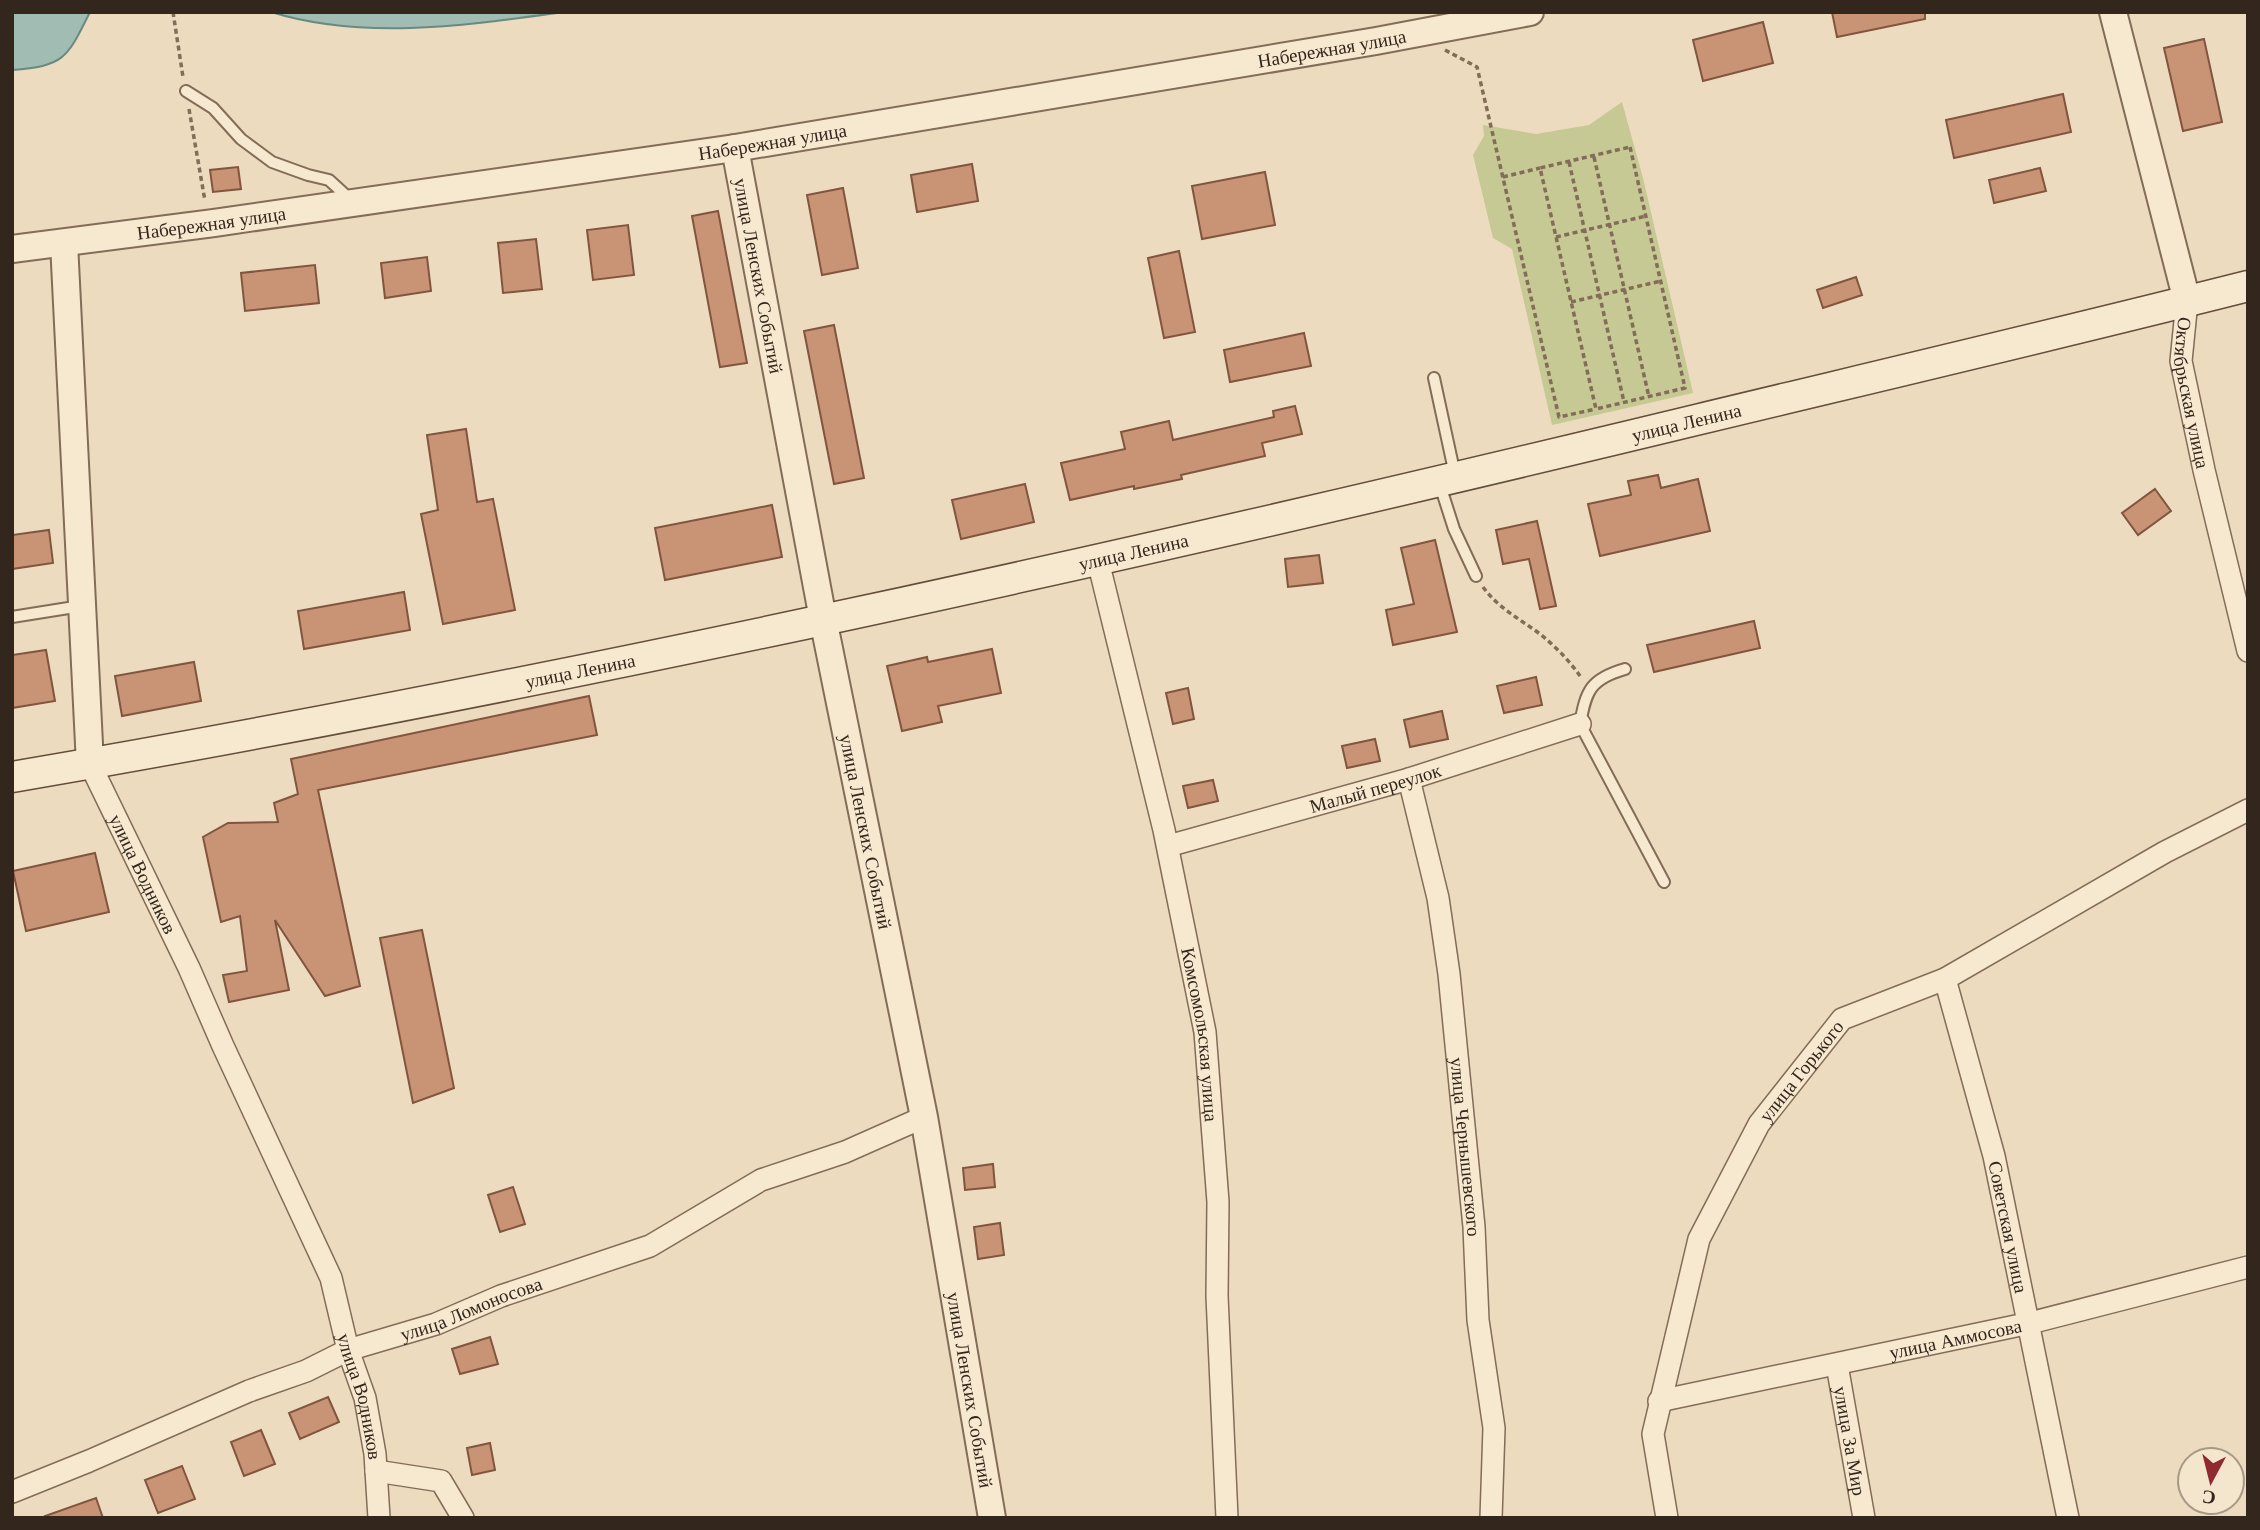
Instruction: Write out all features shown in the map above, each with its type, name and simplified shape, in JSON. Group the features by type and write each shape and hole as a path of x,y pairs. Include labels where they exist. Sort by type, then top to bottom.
{"main road":[{"name":"улица Ленина","path":"12,777 454,696 1098,561 1447,480 2248,286"}],"street":[{"name":"Набережная улица","path":"12,249 735,149 1435,31 1530,12"},
{"name":"Октябрьская улица","path":"2113,12 2187,302 2182,361 2204,471 2248,651"},
{"name":"улица Ленских Событий","path":"735,149 823,619 924,1117 992,1518"},
{"name":"улица Водников","path":"64,243 90,764 189,968 222,1046 331,1278 348,1350 365,1398 376,1471 379,1518"},
{"name":"Комсомольская улица","path":"1098,561 1168,846 1205,1032 1218,1202 1217,1296 1227,1518"},
{"name":"Малый переулок","path":"1168,846 1409,779 1580,724"},
{"name":"улица Чернышевского","path":"1409,779 1438,898 1448,974 1474,1227 1478,1321 1494,1428 1491,1518"},
{"name":"улица Горького","path":"1667,1518 1653,1434 1699,1240 1759,1124 1842,1019 1945,979 2165,852 2248,810"},
{"name":"Советская улица","path":"1945,979 1994,1156 2068,1518"},
{"name":"улица Ломоносова","path":"12,1492 248,1391 306,1371 348,1350 436,1324 501,1296 650,1246 761,1180 845,1152 924,1117"},
{"name":"улица Аммосова","path":"1660,1401 2030,1323 2248,1268"},
{"name":"улица За Мир","path":"1837,1365 1864,1518"},
{"name":"улица Водников","path":"376,1471 441,1482 463,1518"}],"lane":[{"path":"186,91 213,108 241,139 272,162 329,180 354,203"},
{"path":"1434,378 1450,520 1476,576"},
{"path":"12,617 83,606"},
{"path":"1625,669 1606,674 1590,689 1584,701 1580,724 1664,882"}],"path":[{"path":"173,12 205,203"},
{"path":"1435,31 1441,48 1477,67 1559,417 1685,388 1630,147 1503,177"},
{"path":"1594,156 1650,397"},
{"path":"1569,162 1624,402"},
{"path":"1540,168 1596,409"},
{"path":"1556,237 1646,216"},
{"path":"1571,302 1661,281"},
{"path":"1476,576 1497,603 1541,635 1568,660 1590,689"}],"green space":[{"path":"1622,102 1643,178 1693,393 1552,425 1512,249 1493,238 1473,155 1484,136 1483,125 1536,134 1589,125"}],"water":[{"path":"12,12 90,12 76,40 62,57 43,66 12,70"},
{"path":"271,12 564,12 491,22 380,28 307,21"}],"building":[{"path":"1832,12 1925,12 1925,19 1837,37"},
{"path":"1763,22 1773,63 1703,81 1693,40"},
{"path":"2204,39 2222,122 2183,131 2164,48"},
{"path":"2063,94 2071,132 1954,158 1946,120"},
{"path":"972,164 978,201 917,212 911,175"},
{"path":"238,167 241,189 213,192 210,170"},
{"path":"2040,168 2046,191 1994,203 1989,180"},
{"path":"1265,172 1275,225 1202,239 1192,186"},
{"path":"843,188 858,268 822,275 807,195"},
{"path":"718,211 747,363 720,367 692,216"},
{"path":"628,225 634,275 593,280 587,230"},
{"path":"536,239 542,289 503,293 498,243"},
{"path":"1179,251 1195,332 1164,338 1148,258"},
{"path":"427,257 431,291 385,298 381,263"},
{"path":"315,265 319,303 245,311 241,273"},
{"path":"1856,277 1862,295 1823,308 1817,290"},
{"path":"834,325 864,478 834,484 804,331"},
{"path":"1304,333 1311,366 1230,382 1224,350"},
{"path":"1295,406 1302,434 1262,443 1265,456 1181,475 1182,479 1070,500 1061,463 1125,449 1121,432 1169,421 1173,440 1274,417 1273,411"},
{"path":"466,429 477,502 493,499 515,610 443,624 421,514 438,510 427,435"},
{"path":"1658,475 1661,488 1698,479 1710,531 1600,556 1588,504 1631,495 1628,481"},
{"path":"1025,484 1034,522 961,539 952,500"},
{"path":"2155,489 2171,511 2138,535 2122,513"},
{"path":"772,505 782,557 665,580 655,528"},
{"path":"1537,521 1556,606 1540,609 1529,559 1503,564 1496,530"},
{"path":"49,530 53,563 12,569 12,535"},
{"path":"1435,540 1457,632 1393,645 1386,610 1414,604 1401,548"},
{"path":"1319,555 1323,583 1288,587 1285,559"},
{"path":"404,592 410,630 304,649 298,611"},
{"path":"1754,621 1760,648 1654,672 1647,645"},
{"path":"992,649 1001,693 938,706 942,722 902,731 887,666 927,657 928,662"},
{"path":"46,650 55,701 12,708 12,655"},
{"path":"194,662 201,701 122,716 115,676"},
{"path":"1536,677 1542,705 1504,713 1497,686"},
{"path":"1188,688 1194,719 1173,724 1166,693"},
{"path":"589,696 597,735 318,790 360,986 325,996 275,920 289,990 229,1002 223,975 247,971 240,916 221,922 203,837 228,823 278,822 274,803 298,794 291,759"},
{"path":"1442,711 1448,739 1410,747 1404,720"},
{"path":"1375,739 1380,761 1347,768 1342,746"},
{"path":"1213,780 1218,801 1188,808 1183,786"},
{"path":"95,853 109,912 26,931 13,871"},
{"path":"422,930 454,1088 413,1103 380,938"},
{"path":"993,1164 995,1187 965,1190 963,1168"},
{"path":"513,1187 525,1224 500,1232 488,1195"},
{"path":"1000,1223 1004,1255 978,1259 974,1227"},
{"path":"490,1337 498,1364 460,1374 452,1349"},
{"path":"328,1397 339,1422 300,1439 289,1413"},
{"path":"261,1430 275,1464 244,1476 231,1442"},
{"path":"490,1443 495,1470 472,1475 467,1448"},
{"path":"182,1466 195,1499 158,1513 145,1480"},
{"path":"96,1498 103,1518 45,1516"}]}
